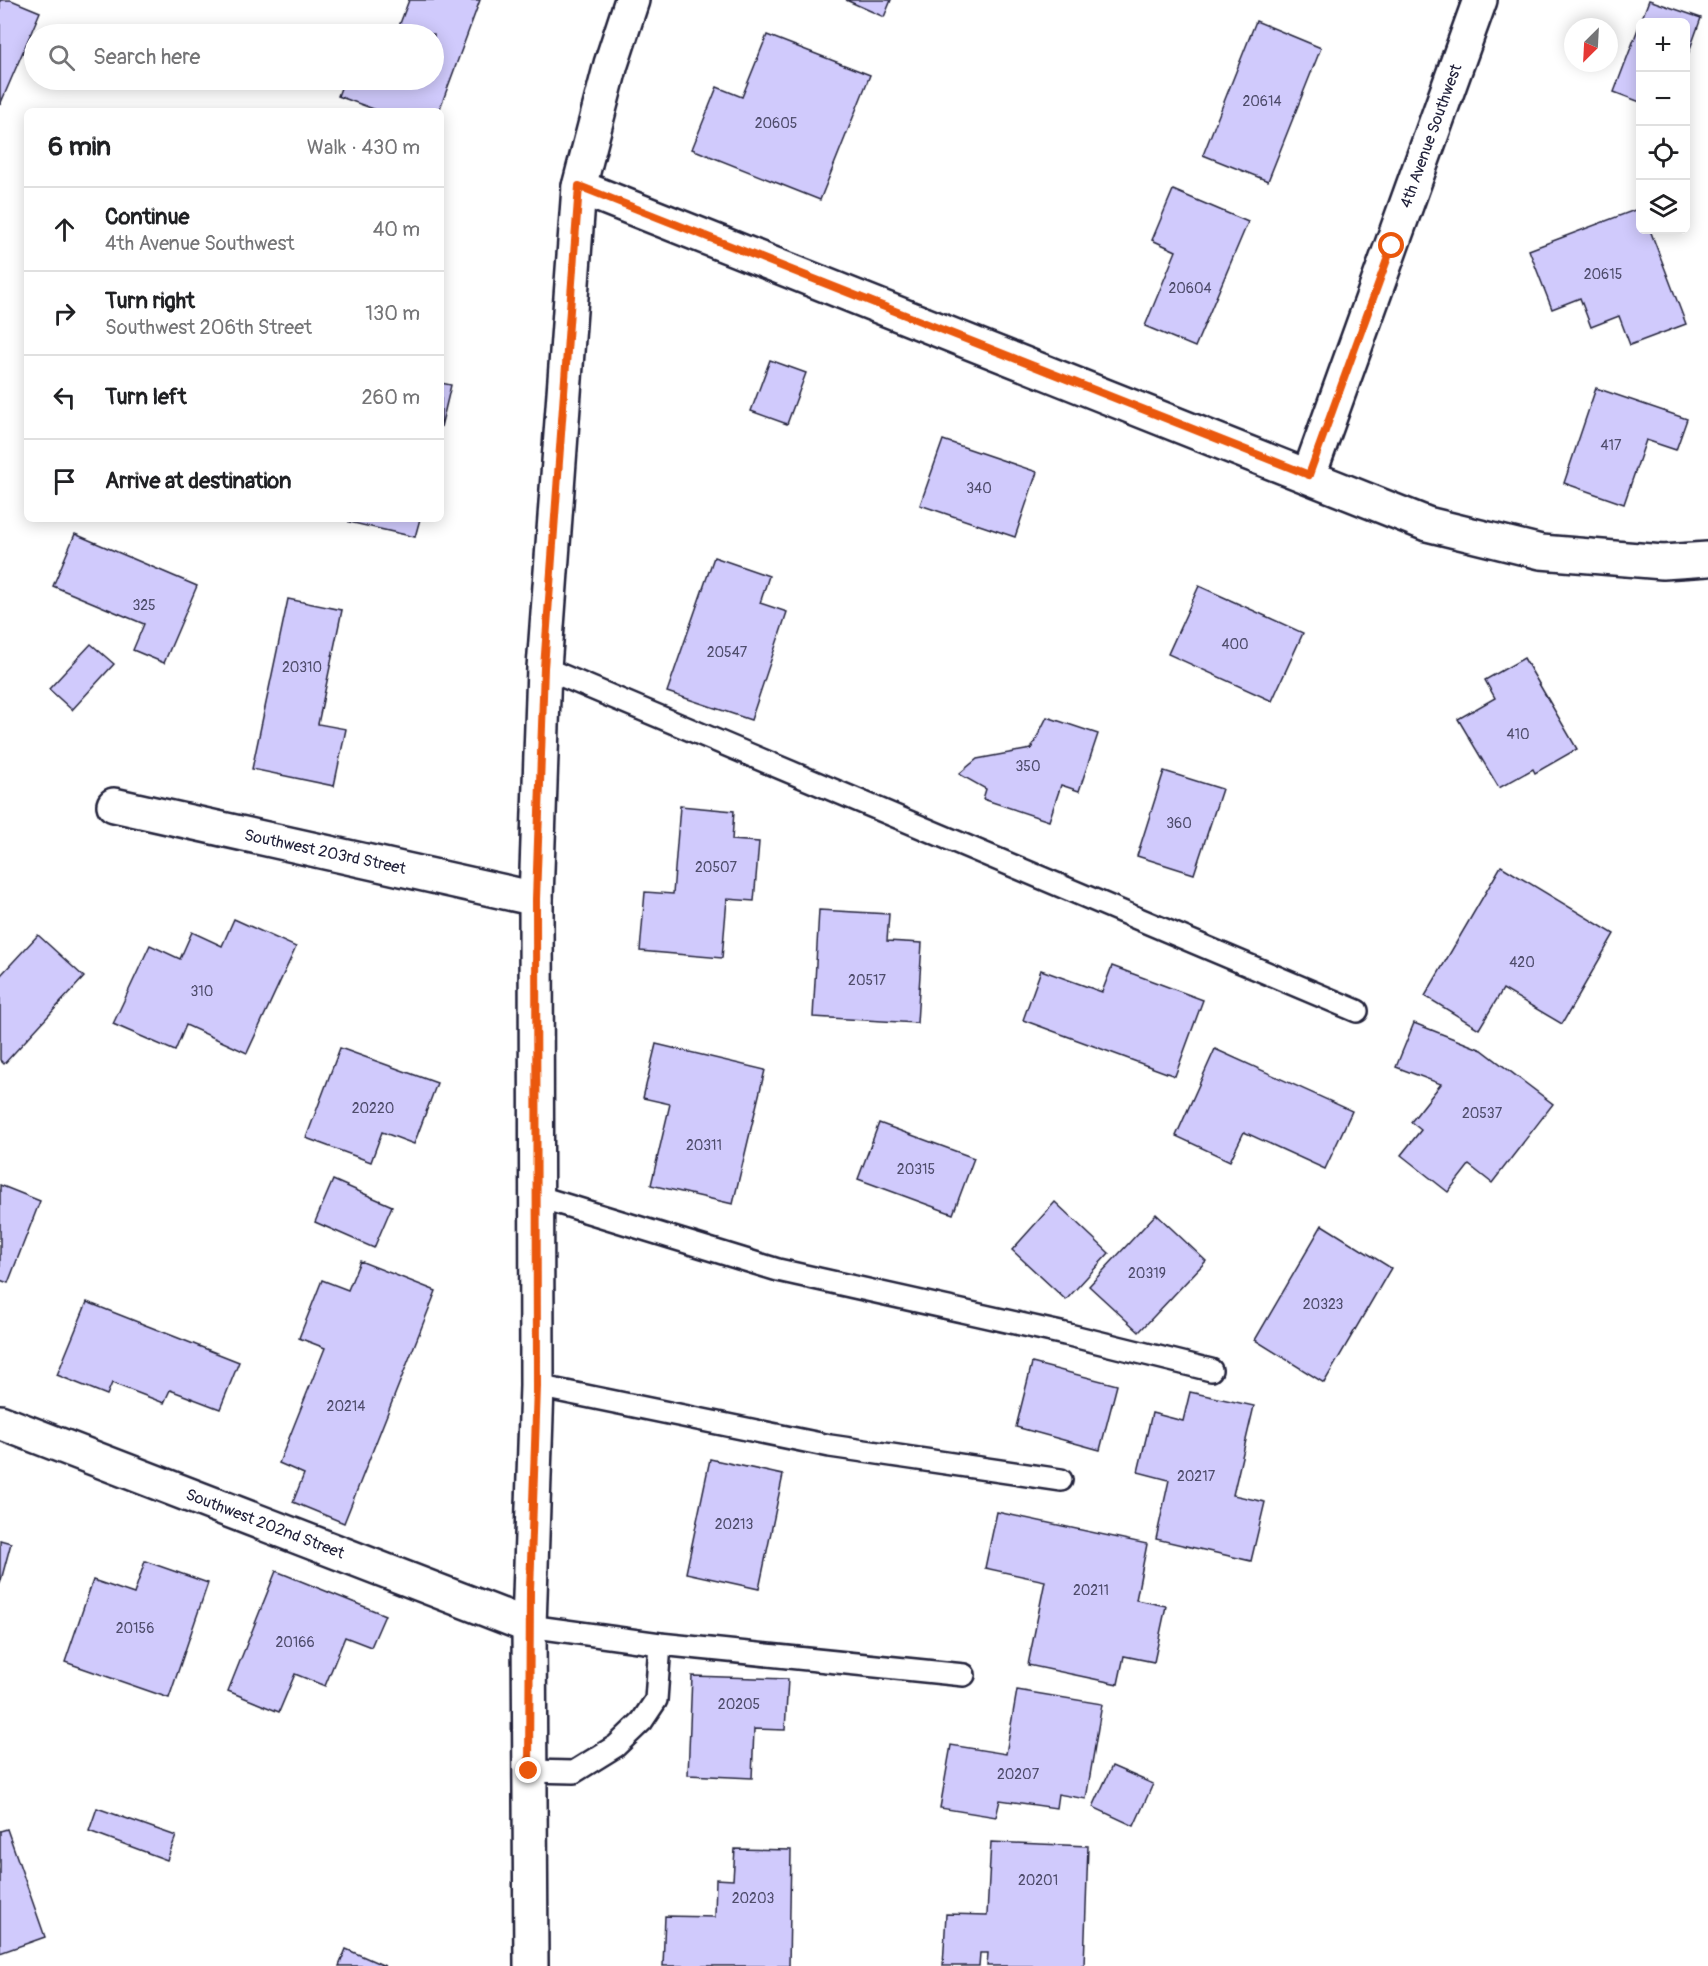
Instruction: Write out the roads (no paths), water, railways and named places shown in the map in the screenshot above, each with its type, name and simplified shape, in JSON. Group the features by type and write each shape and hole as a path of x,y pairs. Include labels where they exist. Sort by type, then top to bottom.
{"street":[{"path":"531,1966 529,1626 537,1386 536,899 544,668 579,186 611,64 632,0"},
{"name":"4th Avenue Southwest","path":"1309,475 1480,0"},
{"path":"579,186 1309,475 1427,524 1541,552 1663,562 1708,559"},
{"name":"Southwest 203rd Street","path":"114,805 536,899"},
{"name":"Southwest 202nd Street","path":"0,1422 529,1626"}],"lane":[{"path":"544,668 1357,1011"},
{"path":"536,1196 778,1270 1065,1334 1211,1370"},
{"path":"537,1386 830,1446 1060,1480"},
{"path":"529,1626 660,1644 964,1675"},
{"path":"529,1771 574,1772 616,1746 642,1721 656,1700 660,1644"}]}
